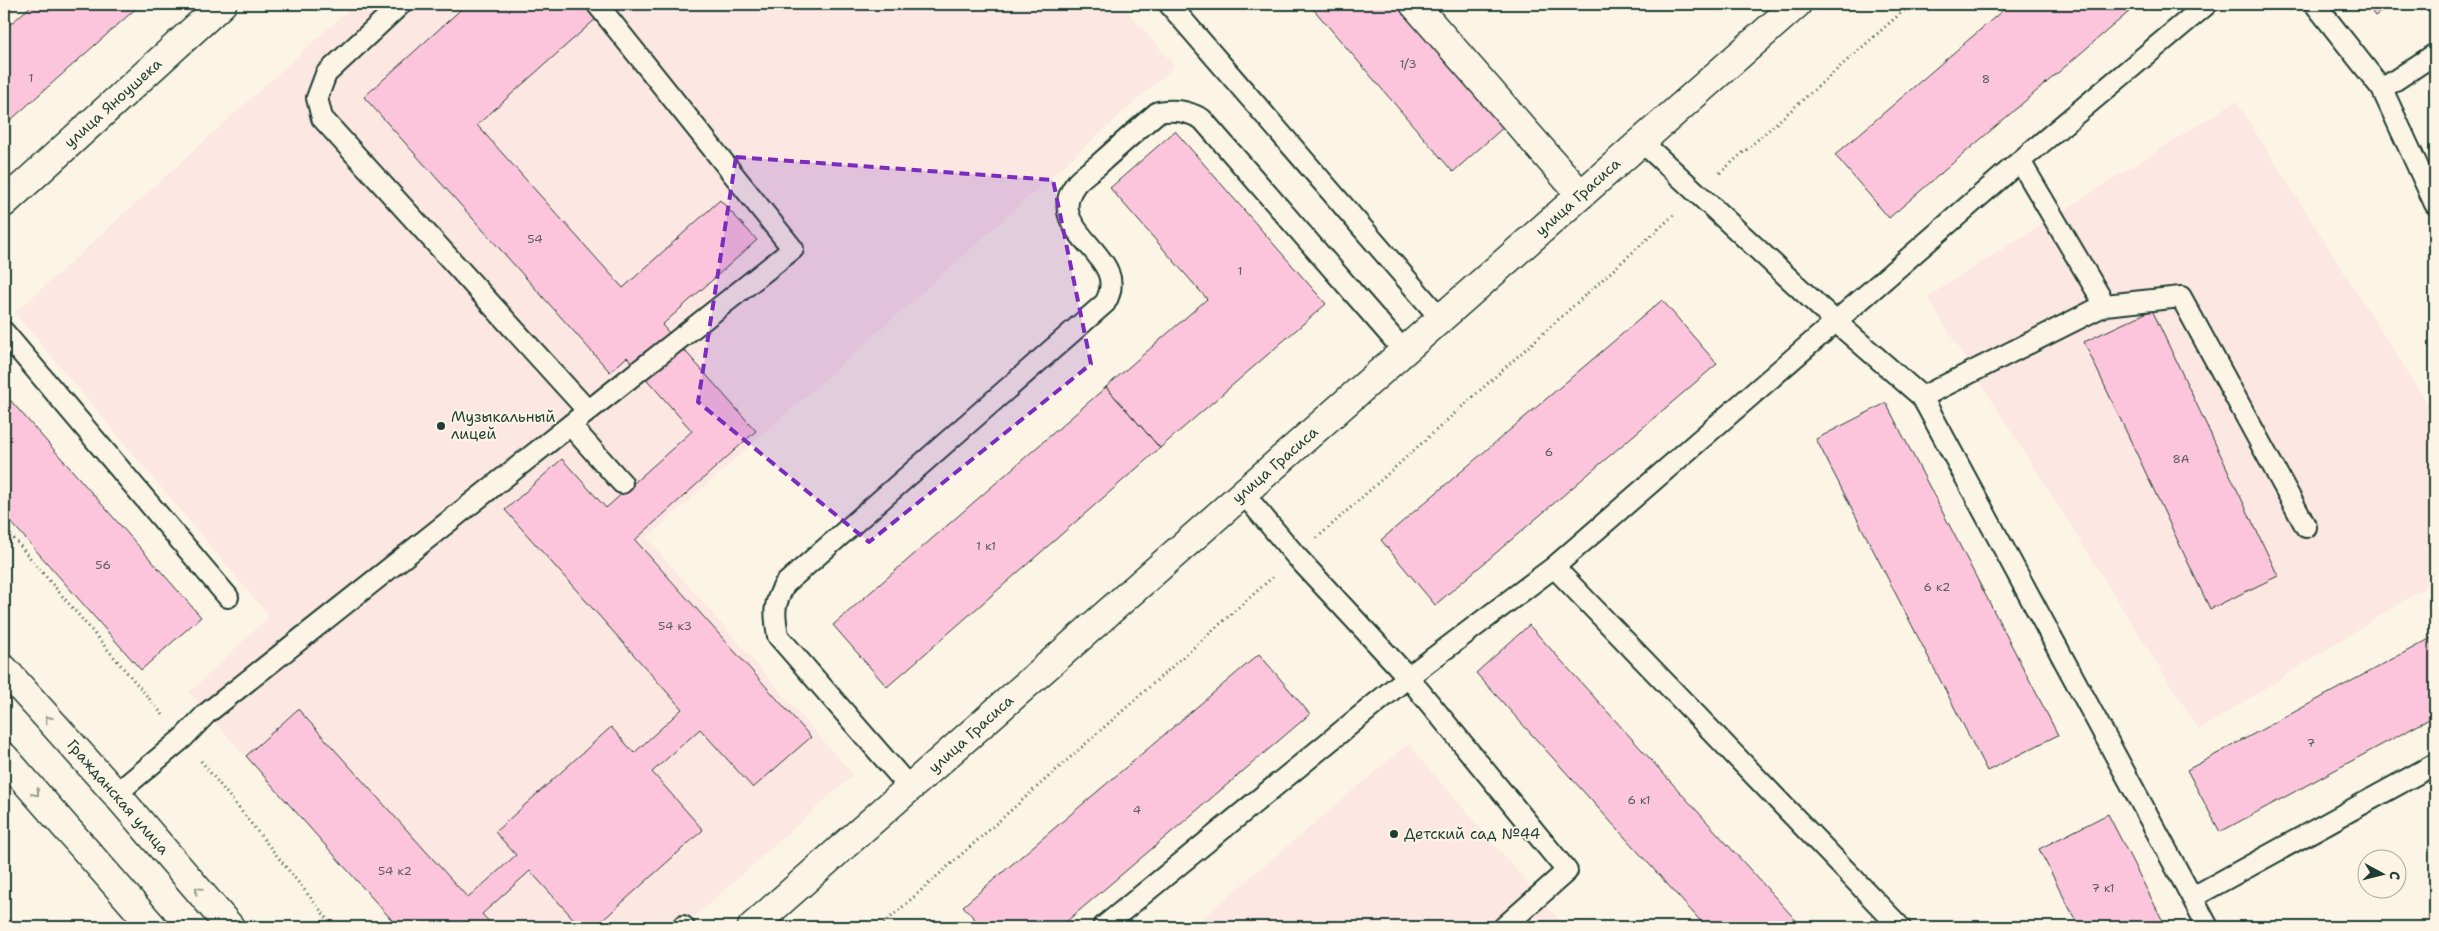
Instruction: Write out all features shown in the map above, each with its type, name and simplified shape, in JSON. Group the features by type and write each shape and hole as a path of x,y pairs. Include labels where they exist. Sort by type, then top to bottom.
{"street":[{"name":"улица Яноушека","path":"4,203 222,4"},
{"path":"1414,4 1581,194"},
{"name":"улица Грасиса","path":"752,927 1797,4"},
{"name":"Гражданская улица","path":"4,669 116,794 230,927"},
{"path":"4,757 154,927"}],"lane":[{"path":"401,4 326,74 317,98 322,118 588,411"},
{"path":"116,794 183,738 206,714 793,249 597,4"},
{"path":"1168,4 1441,319"},
{"path":"1103,927 1408,677 1554,567 2020,161 2207,4"},
{"path":"2315,4 2382,89 2435,204"},
{"path":"2382,89 2435,54"},
{"path":"910,788 778,636 774,613 777,599 785,584 1105,303 1111,289 1110,273 1075,230 1069,214 1071,193 1075,185 1082,178 1158,112 1170,110 1191,114 1202,119 1404,351"},
{"path":"1641,141 1836,322 1922,397 2208,927"},
{"path":"2020,161 2105,304"},
{"path":"1922,397 2105,304 2181,297 2306,527"},
{"path":"4,332 228,597"},
{"path":"571,426 622,484"},
{"path":"1243,493 1296,556 1408,677 1568,871 1504,927"},
{"path":"1554,567 1900,927"},
{"path":"2193,897 2435,764"}],"path":[{"path":"880,927 1296,556 1696,194 1911,4"}],"highlighted area":[{"path":"736,157 1053,180 1091,364 869,542 698,402"}],"shaded area":[{"name":"Музыкальный лицей","path":"355,4 1121,4 1175,66 647,538 853,775 683,927 398,927 189,693 269,616 15,313"},
{"path":"2236,101 2435,416 2435,581 2199,730 1927,297"},
{"name":"Детский сад №44","path":"1408,744 1565,927 1192,927"}],"building":[{"path":"33,4 141,4 4,126 4,30"},
{"path":"467,4 588,4 599,16 477,125 623,288 720,200 757,240 662,325 756,431 635,540 811,737 753,788 700,729 652,772 703,830 595,927 581,927 530,871 482,914 494,927 398,927 246,756 298,709 468,898 516,855 495,832 611,727 634,753 682,709 505,510 562,459 606,508 692,431 627,357 610,372 364,97"},
{"path":"1309,4 1402,4 1506,125 1453,172"},
{"path":"2010,4 2138,4 1889,218 1835,155"},
{"path":"2366,4 2391,4 2375,16"},
{"path":"2435,100 2435,111 2431,102"},
{"path":"1175,131 1326,304 1160,448 1106,387 1207,299 1110,188"},
{"path":"1662,300 1717,364 1435,605 1381,540"},
{"path":"2152,310 2278,576 2210,609 2084,342"},
{"path":"1106,387 1160,448 887,687 833,625"},
{"path":"4,393 201,617 141,670 4,514"},
{"path":"1886,403 2058,735 1987,771 1816,439"},
{"path":"1529,625 1802,927 1706,927 1476,673"},
{"path":"2435,636 2435,716 2220,832 2187,770"},
{"path":"1259,654 1310,714 1060,927 982,927 963,906"},
{"path":"2108,814 2166,927 2079,927 2039,849"}],"place":[{"name":"Музыкальный лицей","path":"441,426"},
{"name":"Детский сад №44","path":"1394,834"}]}
